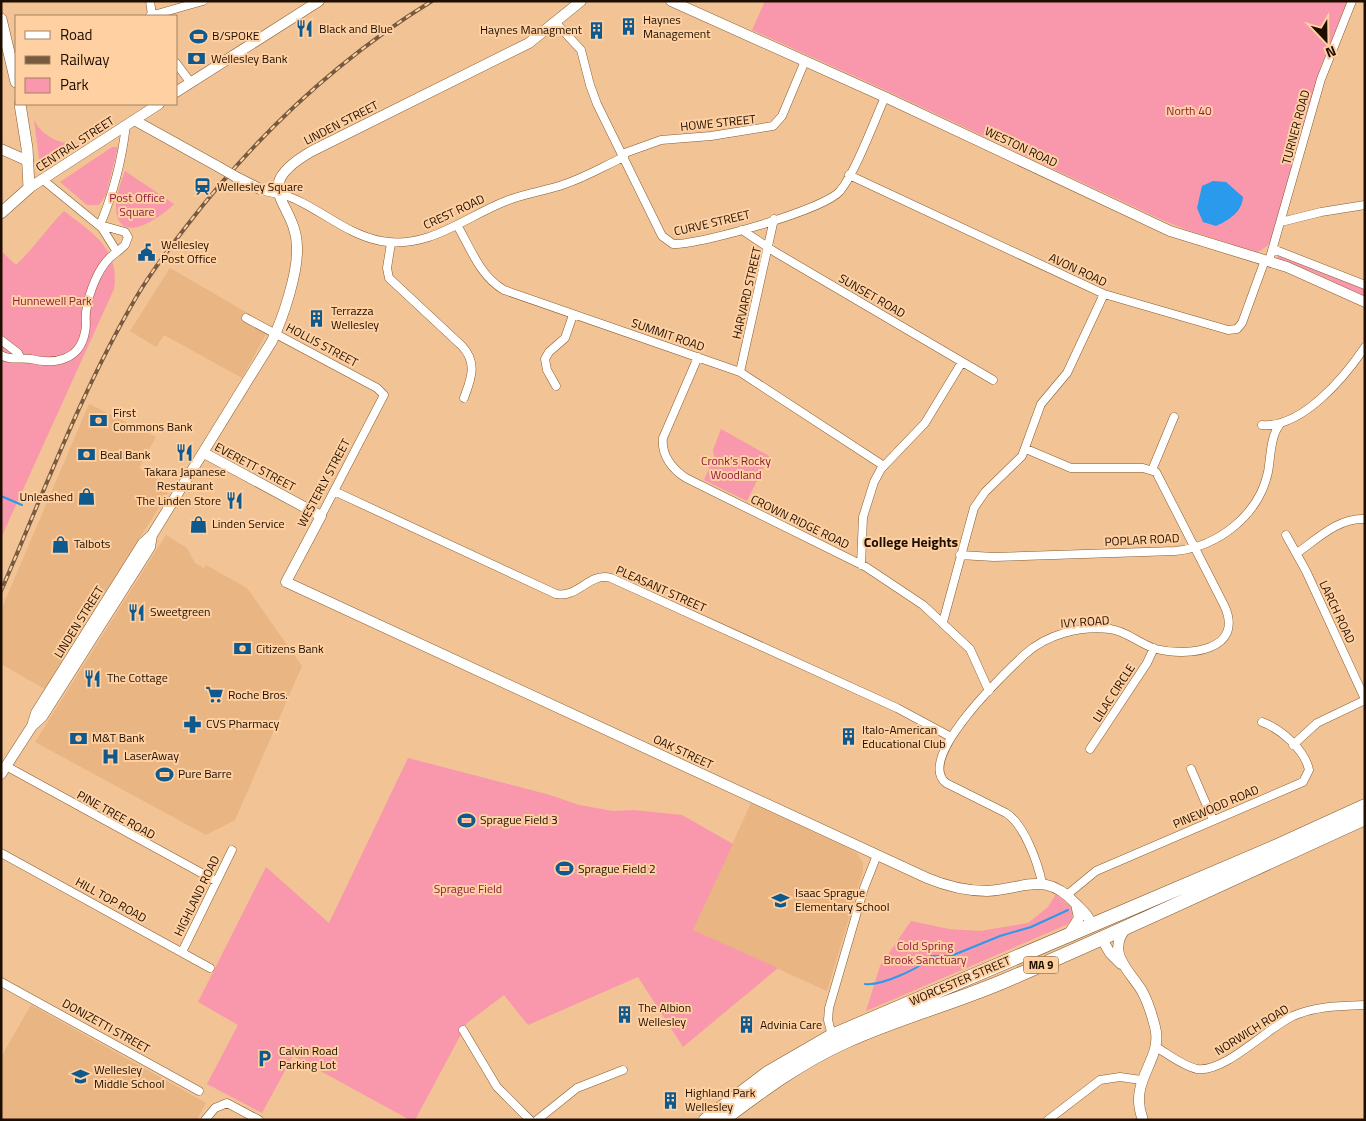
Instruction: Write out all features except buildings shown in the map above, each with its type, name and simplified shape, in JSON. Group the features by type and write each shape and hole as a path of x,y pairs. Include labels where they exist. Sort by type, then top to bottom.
{"highway":[{"name":"WORCESTER STREET","path":"706,1120 768,1073 832,1036 1365,806"},
{"name":"WORCESTER STREET","path":"722,1120 781,1076 835,1046 871,1030 995,985 1068,954 1365,818"},
{"path":"1102,938 1111,923 1129,909"},
{"path":"1068,954 1084,941 1092,925"}],"main road":[{"path":"1,19 15,65"},
{"path":"1,213 29,188 28,161 20,105"}],"street":[{"path":"150,1 154,15 203,1"},
{"path":"178,91 319,1"},
{"name":"LINDEN STREET","path":"4,770 32,726 34,716 144,543 152,535 204,453 258,367 276,333 287,296 297,249 293,224 278,194 279,182 285,173 308,153 522,47 556,23 581,1"},
{"name":"WESTON ROAD","path":"671,1 885,97 1170,231 1302,272 1365,302"},
{"name":"TURNER ROAD","path":"1267,260 1273,249 1321,79 1352,1"},
{"name":"CURVE STREET","path":"556,23 581,50 591,88 662,236 668,243 678,244 742,230 828,200 840,190 849,174 885,97"},
{"name":"HOWE STREET","path":"623,156 657,140 728,134 773,126 781,119 805,61"},
{"path":"178,66 191,83"},
{"name":"CENTRAL STREET","path":"29,188 157,105"},
{"path":"100,225 110,198 130,123"},
{"name":"CREST ROAD","path":"130,123 260,189 299,199 362,235 391,242 422,240 505,201 570,182 623,156"},
{"path":"1,149 28,161"},
{"name":"AVON ROAD","path":"849,174 1104,294 1220,328 1233,330 1239,327 1244,320 1267,260"},
{"path":"42,179 100,225 117,252"},
{"path":"1281,222 1321,212 1365,205"},
{"name":"HARVARD STREET","path":"740,372 774,219"},
{"path":"1,354 8,358 57,362 75,352 85,334 86,311 95,283 106,260 127,243 127,233 120,229 100,225"},
{"name":"SUMMIT ROAD","path":"457,225 477,263 496,285 515,296 740,372 884,466"},
{"name":"SUNSET ROAD","path":"742,230 768,248 993,380"},
{"path":"391,242 386,268 391,281 462,346 471,358 473,373 464,398"},
{"path":"1273,249 1365,285"},
{"path":"943,622 973,511 978,501 1017,462 1026,449 1041,404 1052,388 1067,373 1104,294"},
{"path":"556,386 547,370 545,359 549,352 565,338 573,315"},
{"name":"HOLLIS STREET","path":"246,318 377,388 384,396"},
{"path":"1,340 18,353 20,358"},
{"path":"1262,425 1280,424 1297,416 1313,405 1347,370 1365,347"},
{"name":"CROWN RIDGE ROAD","path":"698,357 664,434 663,447 670,464 686,478 861,565 923,605 943,622 972,652 989,692"},
{"path":"861,565 864,511 874,482 884,466 925,423 962,362"},
{"name":"WESTERLY STREET","path":"286,582 384,396"},
{"path":"1026,449 1071,468 1152,470 1174,417"},
{"name":"POPLAR ROAD","path":"960,555 1025,556 1175,550 1195,547 1235,526 1253,508 1267,478 1274,434 1280,424"},
{"name":"EVERETT STREET","path":"204,453 321,516"},
{"name":"IVY ROAD","path":"1042,883 1028,844 1015,820 1006,813 946,783 941,778 939,763 951,737 989,692 1028,651 1044,640 1060,634 1102,629 1115,630 1154,648 1182,651 1209,648 1221,642 1228,630 1230,621 1228,612 1163,482 1152,470"},
{"name":"PLEASANT STREET","path":"334,492 556,594 573,593 598,577 612,578 897,708 951,737"},
{"path":"1297,553 1342,523 1354,519 1365,519"},
{"name":"LARCH ROAD","path":"1286,535 1297,553 1365,700"},
{"name":"OAK STREET","path":"286,582 927,878 958,888 991,890 1042,883 1058,888 1068,894 1087,914 1092,925"},
{"name":"LILAC CIRCLE","path":"1090,749 1147,663 1154,648"},
{"path":"1293,745 1321,720 1365,700"},
{"name":"PINEWOOD ROAD","path":"1068,894 1093,872 1304,780 1309,773 1308,766 1293,745 1278,730 1262,722"},
{"path":"1191,769 1213,820"},
{"name":"PINE TREE ROAD","path":"4,770 216,882"},
{"name":"HIGHLAND ROAD","path":"182,952 232,850"},
{"name":"HILL TOP ROAD","path":"1,853 210,968"},
{"path":"832,1036 828,1020 830,1004 864,888 877,855"},
{"path":"1065,937 1078,921 1079,912 1076,903"},
{"path":"1128,926 1121,934 1118,944 1126,968 1148,1006 1156,1031 1156,1048 1141,1080 1138,1100 1142,1120"},
{"path":"1102,938 1110,953 1126,968"},
{"name":"DONIZETTI STREET","path":"1,982 199,1091"},
{"name":"NORWICH ROAD","path":"1156,1048 1188,1066 1197,1069 1209,1068 1229,1058 1270,1029 1307,1010 1365,1005"},
{"path":"464,1030 497,1086 530,1120"},
{"path":"537,1120 577,1088 623,1070"},
{"path":"1048,1120 1100,1080 1120,1077 1141,1080"},
{"path":"205,1120 215,1108 225,1104 232,1105 259,1120"}],"shaded area":[{"path":"170,268 251,315 247,321 267,332 242,378 164,335 156,347 130,331"},
{"path":"89,404 156,437 139,468 171,488 45,689 1,664 1,610"},
{"path":"166,535 187,548 195,563 204,568 206,565 247,588 302,666 235,820 206,835 35,742"},
{"name":"Isaac Sprague Elementary School","path":"751,803 848,848 857,853 863,863 863,871 827,991 693,930"},
{"name":"Wellesley Middle School","path":"31,1005 206,1103 197,1120 1,1120 1,1057"}],"green space":[{"name":"North 40","path":"765,1 1348,1 1320,68 1272,240 1262,250 1249,252 1232,247 1232,244 1187,230 1158,218 883,89 752,30"},
{"path":"34,120 43,132 55,140 77,144 84,143 50,165 44,165 39,158"},
{"path":"112,147 118,147 106,195 99,205 87,205 60,182"},
{"name":"Post Office Square","path":"125,171 174,204 160,216 142,226 133,228 125,226 119,221 116,200"},
{"name":"Hunnewell Park","path":"64,211 94,235 108,252 113,263 115,275 114,289 1,538 1,251 16,265"},
{"path":"1279,255 1365,288 1365,297 1317,274 1280,260 1277,258"},
{"name":"Cronk's Rocky Woodland","path":"721,429 769,456 747,501 704,480 714,457 713,450"},
{"name":"Sprague Field","path":"408,758 550,795 579,805 613,811 634,810 682,815 733,844 693,930 778,968 683,1047 638,977 528,1025 504,995 467,1023 415,1120 410,1120 293,1056 262,1113 207,1084 238,1025 198,1002 266,867 329,923"},
{"name":"Cold Spring Brook Sanctuary","path":"1056,894 1073,909 1072,920 1066,925 866,1011 880,966 911,921 949,929 980,931 1028,923 1048,907"}],"water":[{"path":"1213,181 1226,182 1243,197 1237,211 1230,218 1216,226 1203,222 1197,208 1202,186"}],"waterway":[{"path":"1,496 22,505"},
{"path":"865,984 891,979 919,966 931,956 951,956 1000,936 1031,927 1068,910"}],"railway":[{"path":"1,591 81,404 117,331 160,261 211,195 239,163 298,103 362,49 432,1"}],"place":[{"name":"Haynes Management","path":"629,27"},
{"name":"Black and Blue","path":"305,29"},
{"name":"Haynes Managment","path":"596,30"},
{"name":"B/SPOKE","path":"198,36"},
{"name":"Wellesley Bank","path":"197,59"},
{"name":"Wellesley Square","path":"203,187"},
{"name":"Wellesley Post Office","path":"147,252"},
{"name":"Terrazza Wellesley","path":"317,318"},
{"name":"First Commons Bank","path":"99,420"},
{"name":"Takara Japanese Restaurant","path":"185,453"},
{"name":"Beal Bank","path":"86,455"},
{"name":"Unleashed","path":"87,497"},
{"name":"The Linden Store","path":"235,501"},
{"name":"Linden Service","path":"198,524"},
{"name":"Talbots","path":"60,544"},
{"name":"Sweetgreen","path":"136,612"},
{"name":"Citizens Bank","path":"242,649"},
{"name":"The Cottage","path":"93,678"},
{"name":"Roche Bros.","path":"214,695"},
{"name":"CVS Pharmacy","path":"192,724"},
{"name":"Italo-American Educational Club","path":"848,737"},
{"name":"M&T Bank","path":"78,738"},
{"name":"LaserAway","path":"110,756"},
{"name":"Pure Barre","path":"164,774"},
{"name":"Sprague Field 3","path":"466,820"},
{"name":"Sprague Field 2","path":"564,869"},
{"name":"Isaac Sprague Elementary School","path":"781,900"},
{"name":"The Albion Wellesley","path":"624,1015"},
{"name":"Advinia Care","path":"746,1025"},
{"name":"Calvin Road Parking Lot","path":"265,1058"},
{"name":"Wellesley Middle School","path":"80,1077"},
{"name":"Highland Park Wellesley","path":"671,1100"}],"district":[{"name":"College Heights","path":"911,542"}]}
